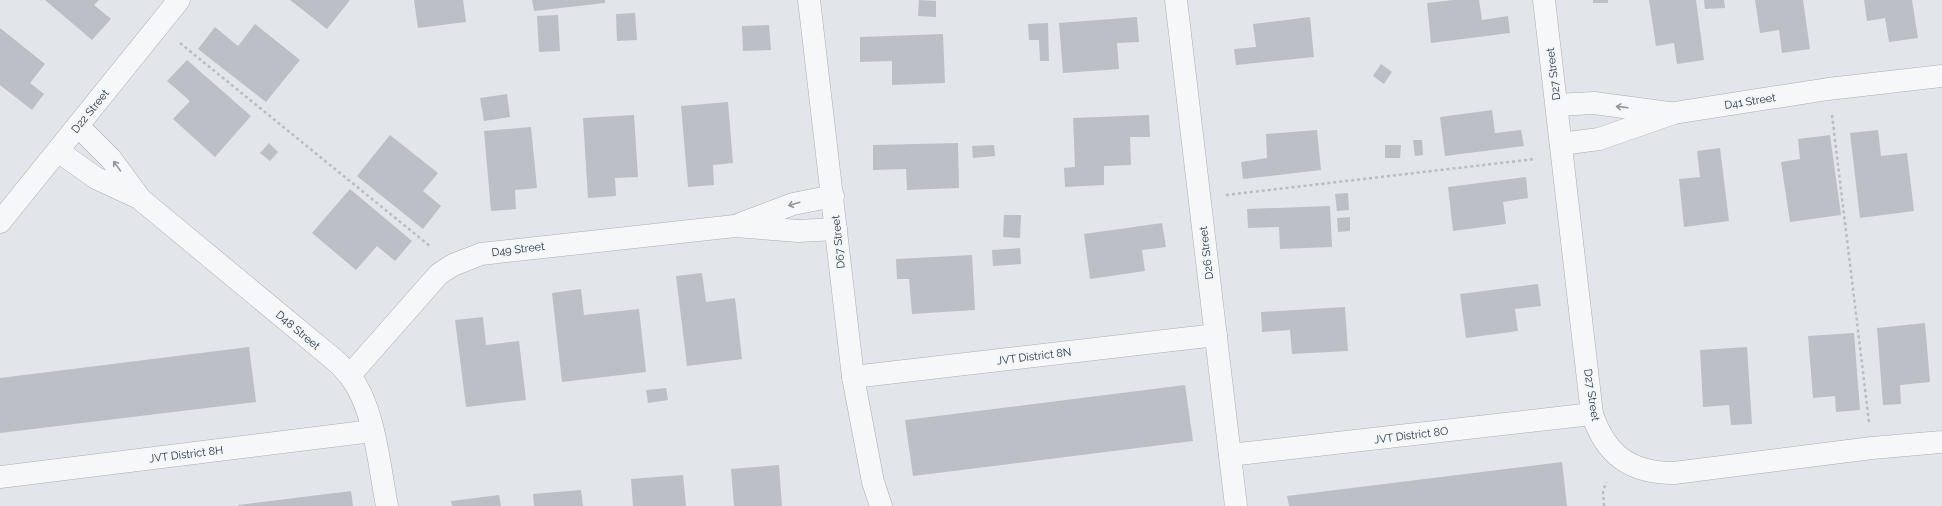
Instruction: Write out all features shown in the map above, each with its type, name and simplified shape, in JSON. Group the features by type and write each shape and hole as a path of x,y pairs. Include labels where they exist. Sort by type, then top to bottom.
{"street":[{"name":"D22 Street","path":"0,222 179,0"},
{"name":"D67 Street","path":"809,0 853,377 873,482 881,506"},
{"name":"D26 Street","path":"1176,0 1236,506"},
{"name":"D27 Street","path":"1544,0 1592,414 1598,431 1608,447 1617,455 1638,468 1656,473 1674,473 1872,448 1942,442"},
{"name":"D41 Street","path":"1562,150 1674,113 1828,89 1942,76"},
{"path":"1557,105 1594,103 1674,113"},
{"name":"D48 Street","path":"78,126 111,159 139,198"},
{"name":"D48 Street","path":"58,151 96,178 139,198 325,352 350,375 361,392 366,405 387,506"},
{"name":"D49 Street","path":"735,226 793,204 832,196"},
{"name":"D49 Street","path":"350,375 439,274 453,265 481,254 735,226 798,231 836,229"},
{"name":"JVT District 8N","path":"853,377 1216,335"},
{"name":"JVT District 8O","path":"1230,455 1592,414"},
{"name":"JVT District 8H","path":"0,477 372,431"},
{"name":"D67 Street","path":"871,506 873,482"}],"path":[{"path":"158,25 453,265"},
{"path":"1828,89 1872,448"},
{"path":"1200,198 1562,150"}],"building":[{"path":"45,0 99,0 94,5 111,19 92,40"},
{"path":"290,0 350,0 327,29"},
{"path":"414,0 463,0 466,22 418,28"},
{"path":"532,0 605,0 605,3 534,11"},
{"path":"919,0 936,1 936,17 918,16"},
{"path":"1453,0 1479,0 1482,20 1508,16 1510,33 1431,43 1427,3"},
{"path":"1593,0 1608,0 1608,3 1593,3"},
{"path":"1649,0 1696,0 1704,60 1677,64 1674,43 1656,46"},
{"path":"1704,0 1724,0 1725,8 1705,9"},
{"path":"1755,0 1803,0 1810,49 1782,53 1779,30 1760,33"},
{"path":"1864,0 1912,0 1918,38 1889,42 1885,18 1867,21"},
{"path":"635,13 637,40 617,41 616,14"},
{"path":"558,15 560,51 539,52 537,16"},
{"path":"1137,17 1139,42 1117,43 1119,69 1063,73 1059,23"},
{"path":"1310,17 1314,57 1236,65 1234,49 1256,47 1253,24"},
{"path":"1048,23 1049,61 1040,61 1039,40 1029,40 1028,24"},
{"path":"255,24 300,60 266,102 198,49 215,27 238,46"},
{"path":"769,25 771,50 743,51 742,26"},
{"path":"0,28 45,64 30,83 44,94 32,110 0,85"},
{"path":"943,34 945,83 892,85 892,61 860,62 860,37"},
{"path":"187,60 251,116 215,157 173,119 190,101 167,81"},
{"path":"1381,64 1392,72 1384,84 1373,76"},
{"path":"507,94 510,117 484,121 480,98"},
{"path":"728,102 733,163 713,165 714,185 688,187 681,106"},
{"path":"1492,110 1495,133 1521,130 1524,146 1445,156 1440,117"},
{"path":"634,115 638,177 615,178 616,196 588,198 583,118"},
{"path":"1149,115 1150,137 1130,137 1131,165 1104,166 1104,185 1065,187 1064,168 1075,167 1073,118"},
{"path":"531,127 537,188 515,190 516,209 491,211 484,131"},
{"path":"1317,130 1321,170 1243,179 1241,162 1267,158 1266,134"},
{"path":"1878,130 1881,156 1907,153 1914,211 1860,218 1850,133"},
{"path":"390,135 438,173 423,191 441,206 423,229 357,176"},
{"path":"1830,135 1841,215 1790,222 1781,162 1800,159 1798,139"},
{"path":"1413,140 1422,140 1423,155 1415,156"},
{"path":"269,143 278,152 270,161 260,153"},
{"path":"958,143 959,188 907,190 906,169 873,170 873,145"},
{"path":"994,145 995,156 973,158 972,146"},
{"path":"1385,145 1401,145 1400,158 1385,158"},
{"path":"1720,148 1729,221 1684,227 1679,179 1700,177 1697,151"},
{"path":"1526,177 1528,198 1503,202 1506,224 1453,231 1448,187"},
{"path":"350,189 412,241 395,261 377,246 356,270 312,233"},
{"path":"1348,193 1349,210 1337,211 1335,194"},
{"path":"1330,206 1332,247 1280,249 1279,227 1248,228 1247,209"},
{"path":"1004,215 1021,215 1020,238 1003,237"},
{"path":"1350,217 1350,231 1338,232 1337,218"},
{"path":"1162,223 1166,247 1142,250 1145,271 1090,279 1084,234"},
{"path":"1020,248 1021,264 993,266 992,250"},
{"path":"972,255 975,310 912,314 909,279 897,279 896,259"},
{"path":"702,273 706,302 735,298 742,359 687,366 676,276"},
{"path":"1538,284 1541,306 1515,309 1518,331 1466,338 1460,294"},
{"path":"581,289 584,315 639,309 646,372 562,382 552,293"},
{"path":"1345,307 1348,351 1292,354 1290,330 1262,332 1261,312"},
{"path":"483,317 486,345 519,341 526,400 466,407 455,320"},
{"path":"1925,323 1930,382 1900,385 1901,404 1883,405 1877,328"},
{"path":"1854,333 1860,410 1836,412 1835,396 1813,398 1808,336"},
{"path":"249,347 256,402 0,433 0,378"},
{"path":"1747,347 1752,424 1731,425 1729,405 1703,407 1700,350"},
{"path":"1185,385 1193,441 913,476 905,420"},
{"path":"666,388 668,400 648,403 646,390"},
{"path":"1562,462 1567,506 1289,506 1287,496"},
{"path":"779,465 782,506 734,506 731,469"},
{"path":"683,475 686,506 633,506 631,479"},
{"path":"581,490 583,506 534,506 533,494"},
{"path":"351,491 353,506 238,506 238,505"},
{"path":"499,495 501,506 452,506 451,501"}]}
